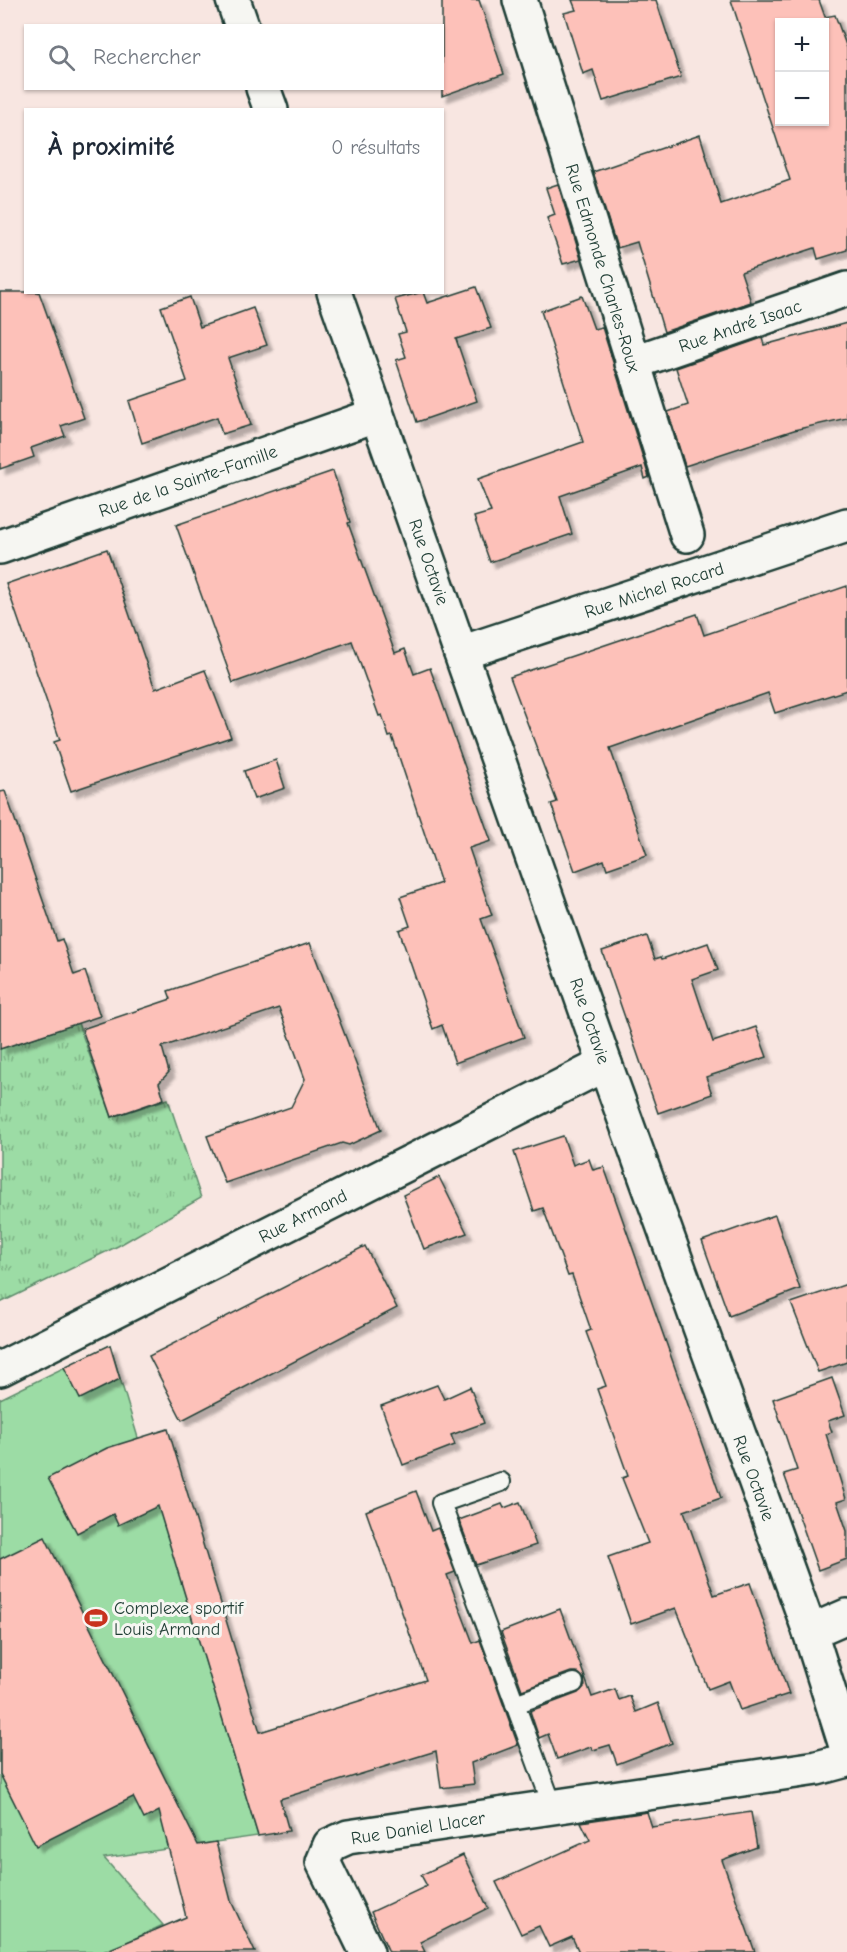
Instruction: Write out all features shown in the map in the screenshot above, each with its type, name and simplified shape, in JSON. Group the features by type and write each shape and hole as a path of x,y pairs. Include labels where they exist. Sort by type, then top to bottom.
{"street":[{"path":"233,0 241,24"},
{"name":"Rue Edmonde Charles-Roux","path":"520,0 687,535"},
{"path":"264,90 270,108"},
{"name":"Rue André Isaac","path":"632,363 847,289"},
{"name":"Rue Octavie","path":"335,294 605,1064 810,1632 847,1749"},
{"name":"Rue de la Sainte-Famille","path":"0,547 376,415"},
{"name":"Rue Michel Rocard","path":"461,653 847,525"},
{"name":"Rue Armand","path":"0,1369 605,1064"},
{"path":"810,1632 847,1617"},
{"name":"Rue Daniel Llacer","path":"367,1952 323,1862 330,1845 348,1837 817,1768 847,1760"}],"lane":[{"path":"501,1482 441,1503 553,1807"},
{"path":"515,1704 574,1683"}],"green space":[{"path":"78,1023 112,1117 168,1099 201,1198 118,1246 0,1303 0,1049"},
{"name":"Complexe sportif Louis Armand","path":"110,1345 258,1836 104,1858 163,1925 107,1952 0,1952 0,1399"}],"building":[{"path":"442,0 479,0 504,74 442,96 442,90 444,90 444,24 442,24"},
{"path":"572,0 656,0 681,77 603,101 593,70 583,74 564,13 576,10"},
{"path":"731,0 819,0 825,17 835,15 847,48 847,250 818,259 815,248 741,272 751,302 664,332 637,242 617,248 593,172 700,135 721,204 790,180"},
{"path":"558,184 581,259 563,264 547,218 555,215 546,188"},
{"path":"476,287 491,328 456,339 477,401 417,422 396,360 406,357 398,334 406,332 395,299 424,294 427,303"},
{"path":"0,292 40,294 84,418 61,426 65,436 31,448 34,457 0,469"},
{"path":"582,296 594,329 602,327 649,477 645,479 642,467 560,496 572,534 490,562 474,517 491,512 478,479 583,442 541,311"},
{"path":"190,297 200,327 253,308 267,345 228,358 251,425 222,434 217,417 142,443 129,401 187,381 161,307"},
{"path":"847,323 847,418 794,430 685,466 668,412 688,405 676,368 762,338 764,345"},
{"path":"333,471 350,522 348,523 395,653 405,649 414,674 430,668 491,841 469,848 492,915 481,919 524,1037 455,1063 442,1025 433,1029 399,930 410,926 400,897 441,883 392,736 389,737 382,715 379,716 352,641 233,683 176,525"},
{"path":"107,549 155,689 205,670 231,737 71,791 54,742 60,740 6,584"},
{"path":"847,586 847,690 775,713 768,693 610,748 647,855 607,869 604,860 575,871 551,804 557,802 510,677 697,614 704,635"},
{"path":"276,760 285,788 254,799 244,771"},
{"path":"5,791 57,941 62,939 74,975 85,971 100,1016 0,1049 0,792"},
{"path":"647,936 655,959 661,957 662,959 708,943 718,970 692,979 713,1042 756,1027 767,1057 706,1077 712,1094 658,1113 602,951"},
{"path":"310,943 381,1130 349,1145 342,1143 225,1183 207,1136 291,1107 305,1079 279,1008 162,1047 169,1072 159,1083 164,1099 112,1117 82,1029 171,999 168,991"},
{"path":"563,1136 573,1165 589,1159 593,1170 604,1167 721,1498 684,1511 714,1595 750,1583 789,1694 740,1710 729,1681 708,1689 676,1608 631,1624 608,1557 648,1543 622,1478 628,1476 597,1389 606,1386 586,1332 591,1330 572,1275 568,1276 543,1208 534,1211 514,1152"},
{"path":"439,1177 467,1233 424,1249 403,1195"},
{"path":"775,1215 800,1289 729,1316 702,1241"},
{"path":"365,1246 397,1308 182,1420 149,1356"},
{"path":"847,1284 847,1362 818,1372 791,1303"},
{"path":"110,1345 120,1379 80,1399 64,1367"},
{"path":"832,1378 845,1415 828,1421 832,1432 826,1434 846,1499 837,1502 847,1531 847,1559 818,1570 784,1474 797,1470 773,1399"},
{"path":"437,1385 444,1399 470,1387 484,1423 451,1435 455,1445 403,1465 381,1406"},
{"path":"168,1429 260,1732 426,1680 366,1511 416,1491 431,1531 438,1528 455,1572 447,1575 473,1643 480,1640 518,1745 471,1763 474,1784 441,1788 436,1751 280,1799 289,1831 258,1836 158,1506 118,1525 113,1514 77,1533 48,1478 107,1448"},
{"path":"520,1502 536,1545 476,1565 459,1520 502,1504 504,1508"},
{"path":"45,1537 198,1845 216,1842 231,1901 255,1952 103,1952 186,1917 159,1811 144,1819 133,1797 36,1846 0,1774 0,1559"},
{"path":"560,1609 592,1697 615,1689 619,1700 630,1696 636,1712 658,1703 672,1743 617,1764 610,1745 593,1750 591,1747 557,1759 548,1734 539,1738 530,1711 578,1693 585,1686 584,1679 577,1672 571,1672 522,1690 501,1632"},
{"path":"647,1812 652,1827 751,1812 757,1847 722,1860 755,1952 579,1952 572,1937 549,1947 539,1926 521,1934 496,1882 590,1840 581,1822"},
{"path":"463,1855 488,1908 420,1942 425,1952 389,1952 371,1912 427,1886 421,1875"}],"place":[{"name":"Complexe sportif Louis Armand","path":"96,1618"}]}
